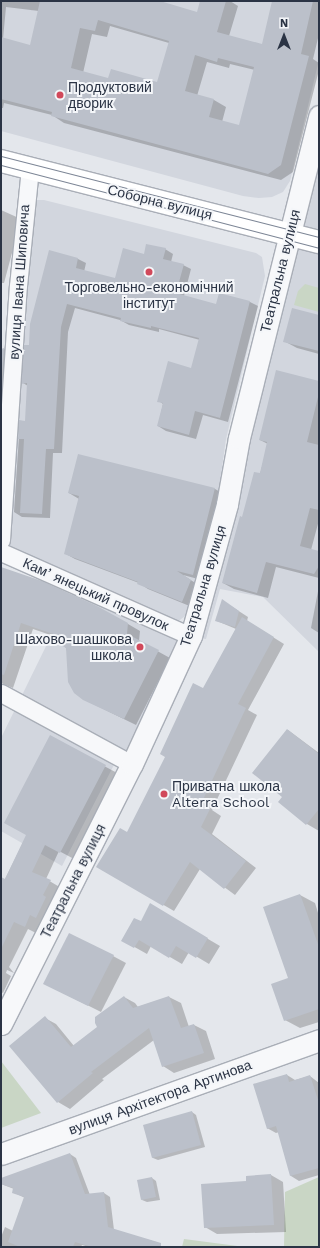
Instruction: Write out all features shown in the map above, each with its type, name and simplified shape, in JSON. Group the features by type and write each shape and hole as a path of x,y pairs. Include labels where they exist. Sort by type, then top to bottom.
{"main road":[{"name":"Соборна вулиця","path":"1,161 319,242"}],"street":[{"name":"Театральна вулиця","path":"1,1024 132,764 191,636 227,504 239,438 319,116"},
{"name":"вулиця Івана Шиповича","path":"1,540 8,334 30,168"},
{"name":"Камʼянецький провулок","path":"1,552 191,636"},
{"path":"1,694 132,764"},
{"name":"вулиця Архітектора Артинова","path":"2,1153 319,1040"}],"shaded area":[{"path":"1,1 319,1 319,60 290,181 283,192 272,197 259,198 243,196 1,131"},
{"path":"319,116 319,652 263,597 220,589 206,639 191,637 132,764 117,759 62,866 1,831 1,738 76,585 190,636"},
{"path":"35,200 44,200 256,253 262,257 265,276 226,439 217,503 185,616 176,623 3,545 29,213"}],"green space":[{"path":"305,284 319,288 319,312 294,305 298,291"},
{"path":"1,1061 41,1113 1,1128"},
{"path":"319,1177 319,1247 284,1247 285,1192"},
{"path":"184,1239 245,1247 182,1247"}],"building":[{"path":"40,1 160,1 197,12 200,1 226,1 217,32 262,44 272,1 313,1 301,54 309,56 281,165 268,174 51,116 52,112 1,99 1,37 30,45","holes":["98,20 169,41 157,82 111,69 108,78 71,68 80,28 95,31","195,55 217,62 218,58 254,67 239,125 209,117 214,99 185,91"]},
{"path":"146,244 166,248 163,259 184,264 176,293 216,304 219,293 250,301 220,418 195,411 189,435 157,426 163,403 157,402 168,361 191,368 199,338 151,326 151,328 120,321 121,318 67,304 61,327 54,449 46,449 42,514 20,513 24,439 18,439 19,420 25,421 27,383 21,384 24,345 29,345 30,324 49,250 78,258 76,268 115,278 123,248 144,254"},
{"path":"292,308 319,315 319,351 283,342"},
{"path":"4,348 1,386 1,349"},
{"path":"276,370 319,381 319,393 307,442 319,445 319,510 310,508 300,546 319,551 319,566 314,574 266,562 257,593 222,583 240,516 242,517 254,472 260,473 267,442 259,440"},
{"path":"78,454 215,488 193,575 177,571 191,580 182,602 137,584 138,582 64,554 79,496 68,493"},
{"path":"1,567 42,581 97,606 128,623 127,634 159,650 124,719 83,700 74,693 68,682 66,648 56,642 59,636 21,623 4,675 1,674"},
{"path":"222,599 239,611 235,627 215,621"},
{"path":"242,617 274,637 238,704 246,708 201,804 210,809 201,827 246,861 224,889 190,862 163,906 96,867 120,828 127,832 165,757 160,754 193,683 203,688"},
{"path":"287,729 319,754 319,809 306,825 278,802 282,797 252,773"},
{"path":"50,735 106,765 60,853 45,845 32,872 51,880 43,895 46,897 36,918 30,915 25,927 14,922 1,949 1,877 5,879 26,835 4,823"},
{"path":"300,894 319,947 319,1009 284,1021 271,984 288,978 263,907"},
{"path":"150,903 208,938 196,958 176,946 169,958 139,940 134,948 121,941 134,918 141,921"},
{"path":"69,933 114,955 88,1006 43,984"},
{"path":"124,996 133,1008 169,996 181,1028 194,1024 204,1053 162,1067 149,1028 91,1072 93,1073 57,1103 9,1046 45,1016 71,1047 97,1027 95,1017"},
{"path":"287,1074 289,1082 310,1075 319,1103 319,1168 290,1176 276,1126 267,1129 253,1084"},
{"path":"192,1111 201,1145 152,1158 143,1125"},
{"path":"70,1153 85,1194 104,1192 108,1227 161,1243 161,1247 92,1247 75,1242 73,1247 20,1247 8,1242 24,1197 12,1193 13,1188 1,1184 1,1178"},
{"path":"271,1174 274,1225 204,1228 201,1184 246,1181 246,1176"},
{"path":"152,1177 156,1197 141,1200 137,1180"}],"tram line":[{"path":"1,156 319,237"},
{"path":"1,165 319,248"}],"place":[{"name":"Продуктовий дворик","path":"60,95"},
{"name":"Торговельно-економічний інститут","path":"149,272"},
{"name":"Шахово-шашкова школа","path":"140,647"},
{"name":"Приватна школа Alterra School","path":"164,794"}]}
